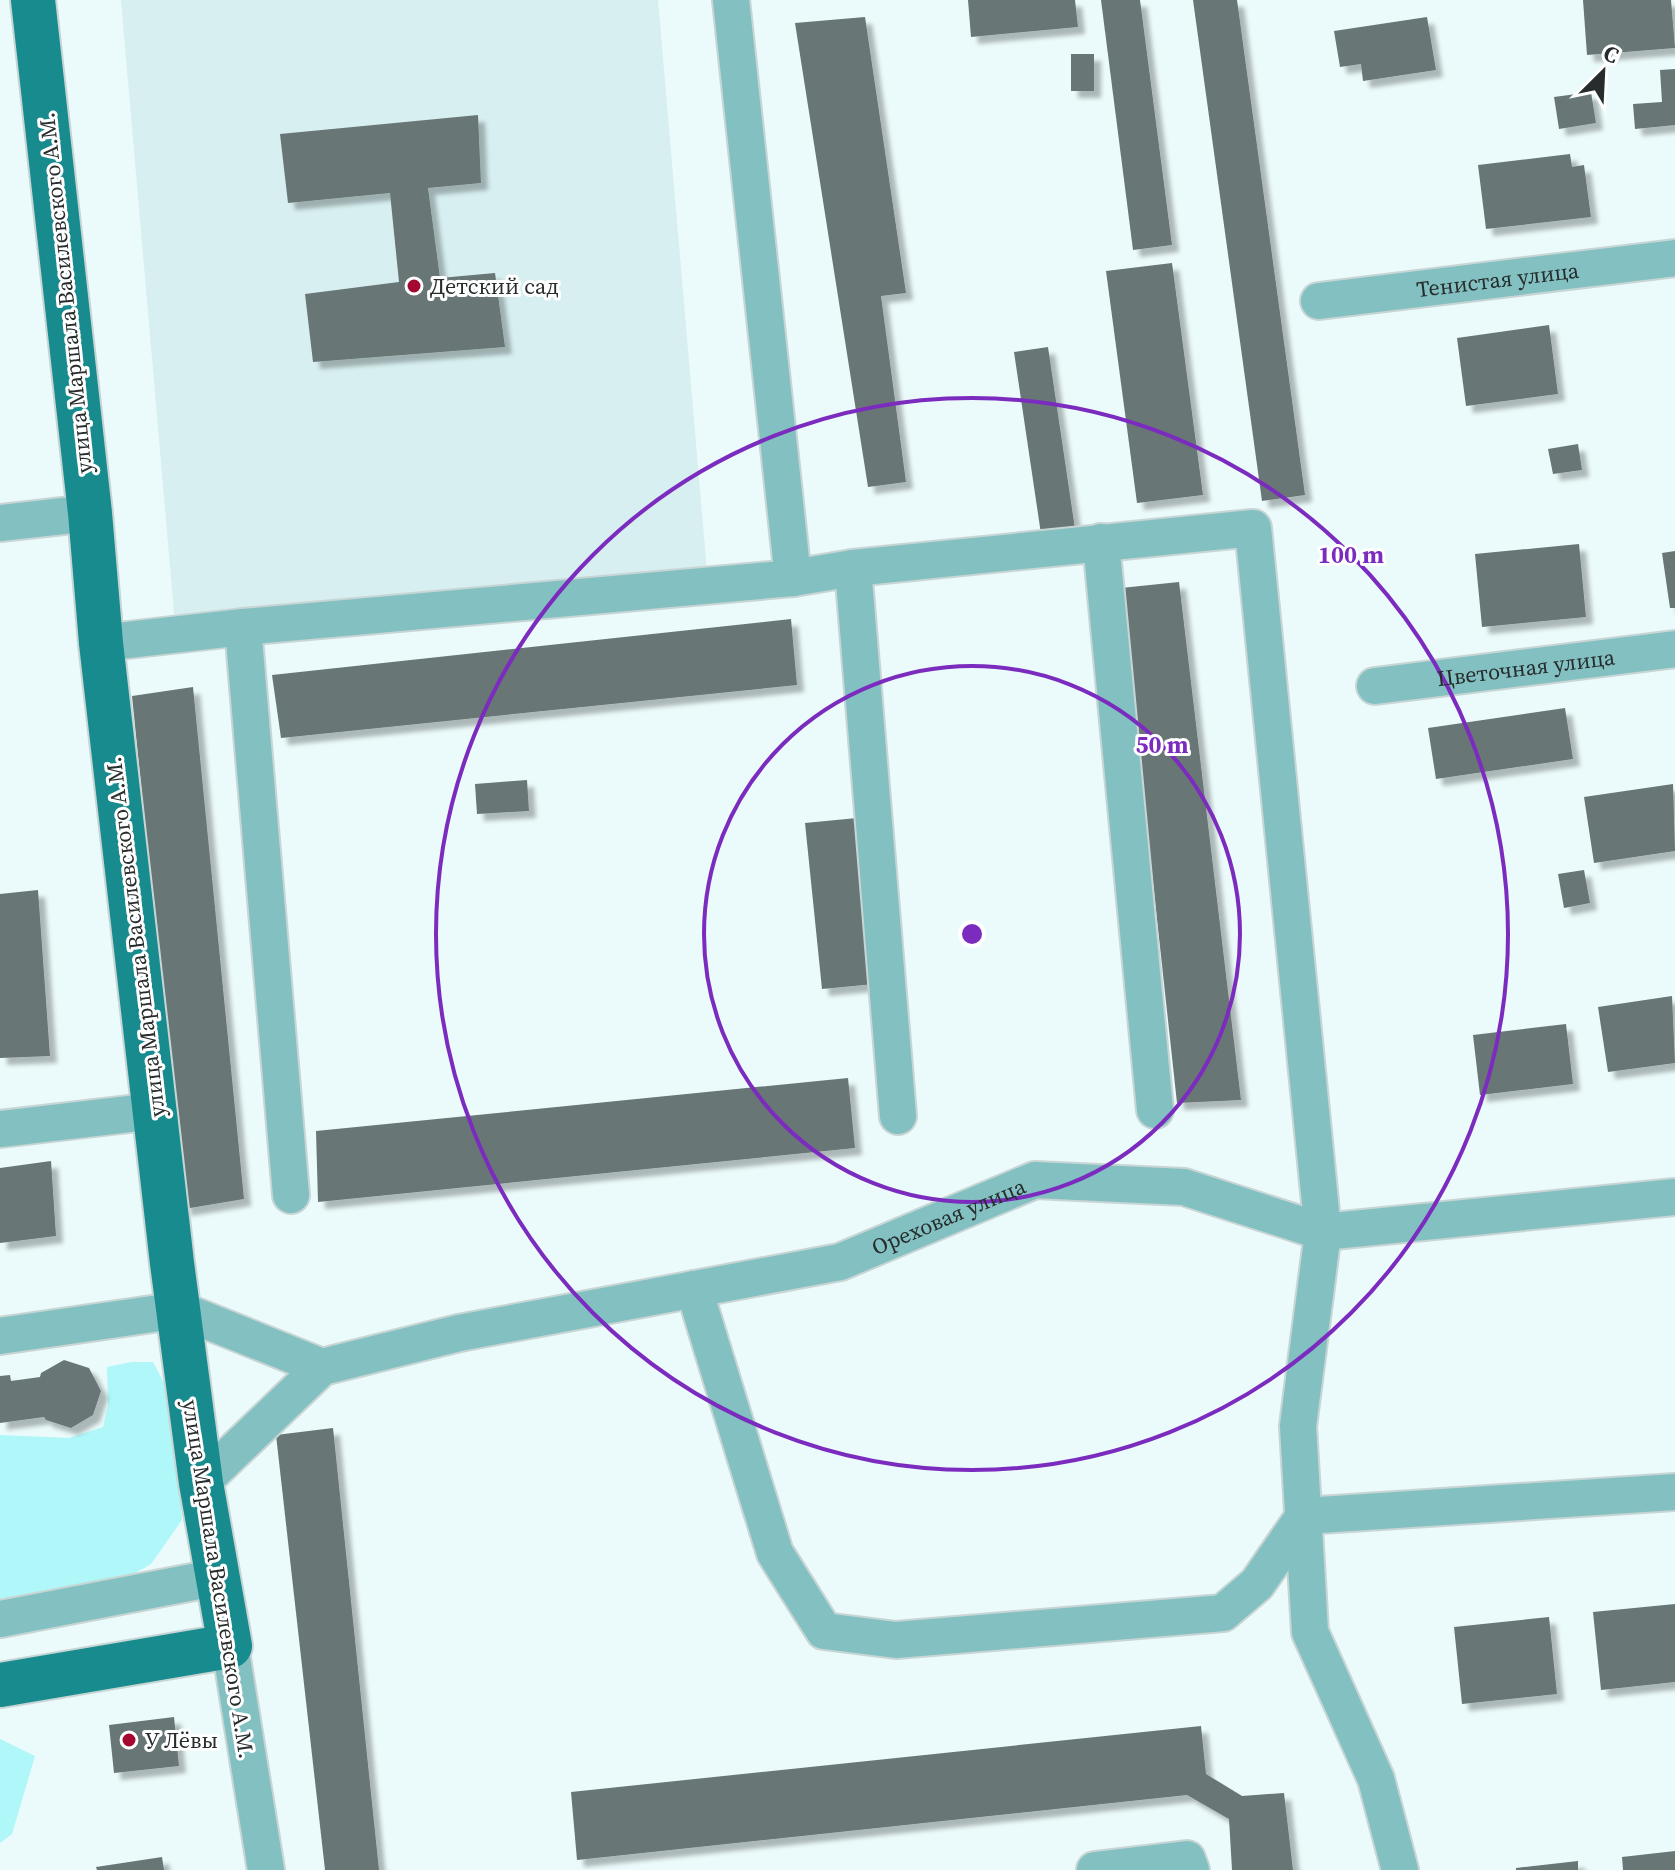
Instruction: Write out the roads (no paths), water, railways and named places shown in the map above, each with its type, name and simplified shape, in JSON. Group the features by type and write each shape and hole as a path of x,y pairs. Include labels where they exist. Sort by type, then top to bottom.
{"main road":[{"name":"улица Маршала Василевского А.М.","path":"33,0 90,513 101,643 155,1111 201,1483 230,1646"},
{"path":"0,1685 230,1646"}],"street":[{"path":"731,0 793,578"},
{"name":"Тенистая улица","path":"1319,301 1675,258"},
{"path":"0,523 90,513"},
{"path":"101,643 243,627 793,578 853,568 1253,528 1323,1232 1298,1426 1310,1632 1376,1779 1400,1870"},
{"path":"1101,542 1155,1110"},
{"path":"853,568 898,1116"},
{"path":"243,627 291,1195"},
{"name":"Цветочная улица","path":"1375,686 1675,649"},
{"path":"0,1129 155,1111"},
{"name":"Ореховая улица","path":"201,1483 322,1367 459,1333 840,1262 1035,1180 1184,1187 1323,1232 1675,1197"},
{"path":"694,1289 775,1553 824,1631 896,1640 1223,1613 1257,1584 1304,1516"},
{"path":"0,1336 180,1310 322,1367"},
{"path":"1304,1516 1675,1492"},
{"path":"0,1619 219,1577"},
{"name":"улица Маршала Василевского А.М.","path":"230,1646 266,1870"},
{"path":"1095,1870 1187,1859 1191,1870"}],"place":[{"name":"Детский сад","path":"414,286"},
{"name":"У Лёвы","path":"129,1740"}]}
